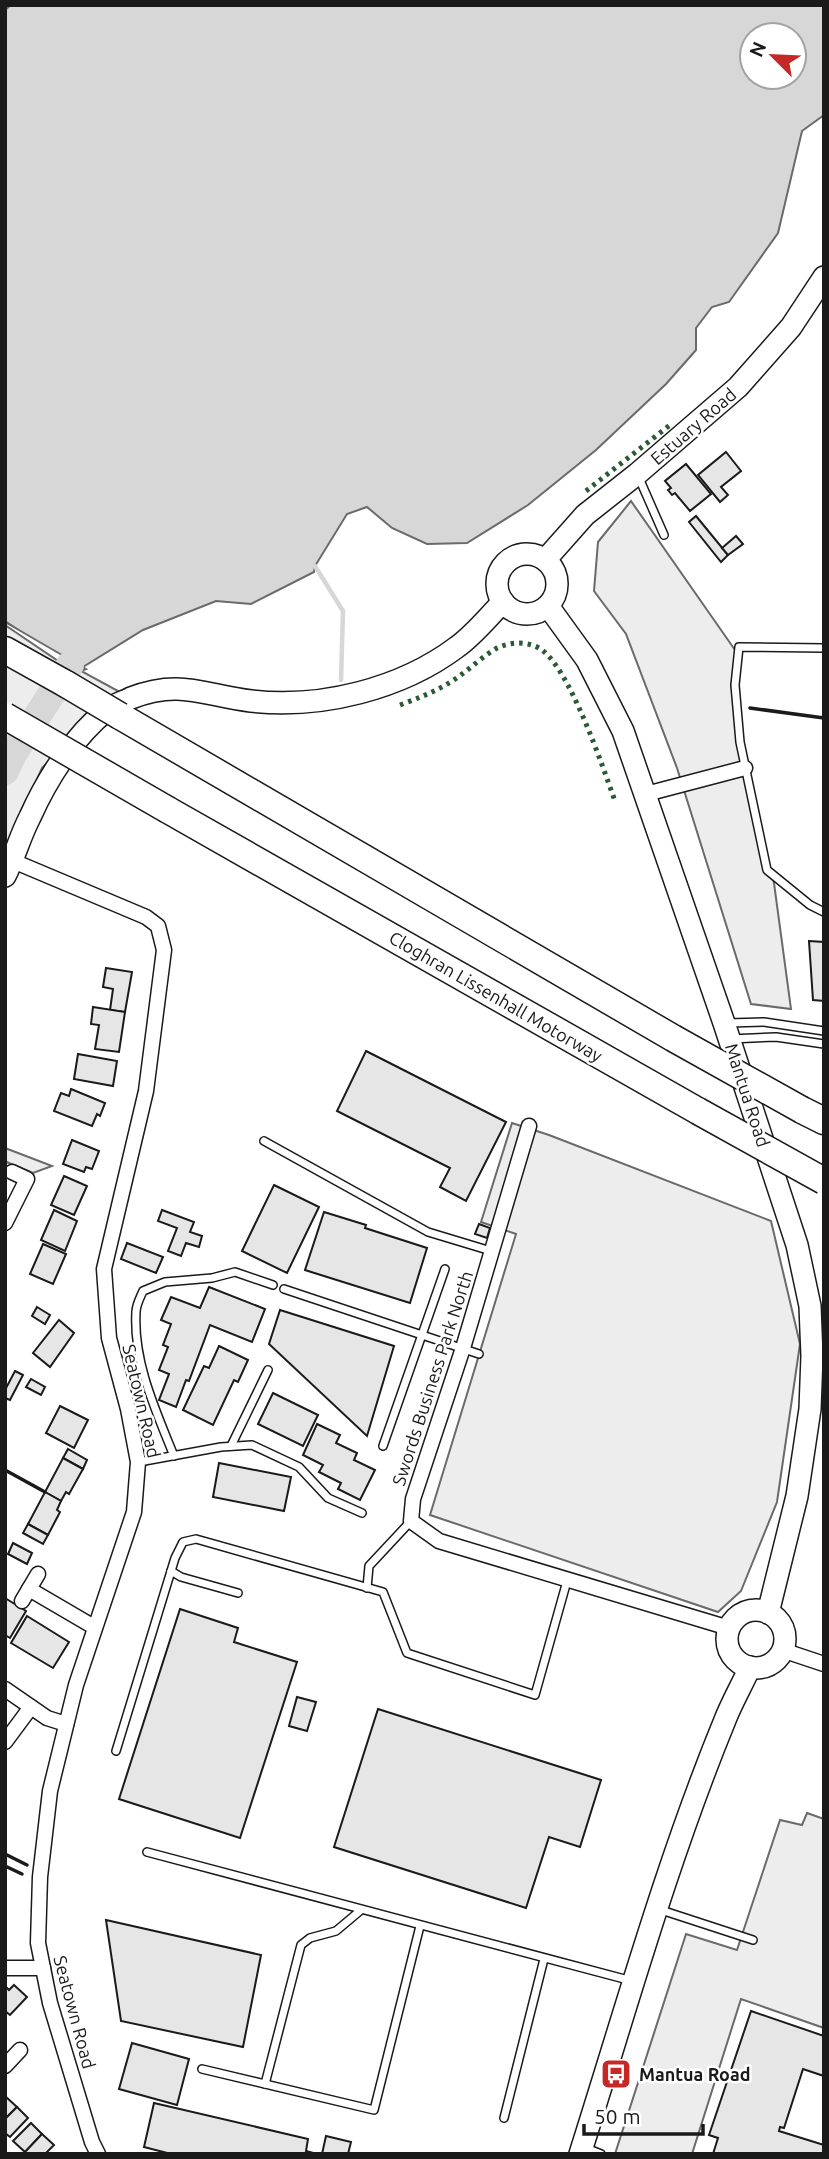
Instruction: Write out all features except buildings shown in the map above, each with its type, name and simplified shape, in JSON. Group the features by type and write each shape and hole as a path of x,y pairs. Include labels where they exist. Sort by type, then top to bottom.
{"highway":[{"path":"5,650 673,1038 813,1116"},
{"name":"Cloghran Lissenhall Motorway","path":"5,716 824,1181"}],"street":[{"name":"Estuary Road","path":"546,559 585,515 738,387 791,327 824,277"},
{"path":"528,553 546,559 553,567 557,587 548,606 530,614 520,613 503,602 496,584 498,574 509,559 528,553"},
{"path":"9,868 30,816 46,786 87,729 109,708 147,692 174,687 253,701 340,698 420,671 459,646 503,602"},
{"name":"Mantua Road","path":"548,606 587,660 623,731 727,1031 797,1245 810,1306 811,1396 797,1496 768,1613"},
{"path":"646,794 745,768"},
{"name":"Seatown Road","path":"9,868 146,917 158,926 164,950 146,1091 104,1269 108,1338 128,1409 138,1462 134,1512 94,1626 66,1724 50,1791 40,1877 38,1943 50,2003 98,2154"},
{"name":"Swords Business Park North","path":"411,1521 413,1499 463,1348 529,1126"},
{"path":"5,1223 27,1179 12,1172"},
{"path":"411,1521 439,1541 729,1628"},
{"path":"38,1574 26,1595 94,1626"},
{"path":"755,1610 768,1613 782,1626 785,1642 779,1657 766,1666 750,1667 735,1660 727,1645 729,1628 740,1615 747,1612 755,1610"},
{"path":"782,1650 824,1664"},
{"path":"588,2151 633,1981 657,1909 725,1718 750,1667"},
{"path":"5,1689 47,1718 66,1724"},
{"path":"5,1742 30,1707"},
{"path":"5,1968 43,1968"},
{"path":"5,2066 20,2050"}],"lane":[{"path":"637,474 664,535"},
{"path":"824,648 739,647 736,685 740,742 767,870 810,905 824,912"},
{"path":"727,1031 764,1022 824,1031"},
{"path":"727,1031 824,1044"},
{"path":"264,1141 428,1232 492,1251"},
{"path":"383,1446 445,1269"},
{"path":"174,1456 150,1398 139,1348 136,1310 143,1291 165,1282 212,1278 235,1272 273,1285"},
{"path":"284,1289 479,1354"},
{"path":"231,1446 268,1370"},
{"path":"138,1462 231,1446 252,1445 299,1467 328,1498 362,1513"},
{"path":"367,1588 369,1566 411,1521"},
{"path":"116,1751 171,1571 183,1542 196,1539 383,1592 407,1653 535,1695 568,1581"},
{"path":"171,1571 181,1577 238,1592"},
{"path":"147,1852 633,1981"},
{"path":"657,1909 753,1940"},
{"path":"265,2084 301,1945 310,1938 336,1931 361,1910"},
{"path":"202,2069 374,2110 420,1926"},
{"path":"504,2118 544,1959"}],"shaded area":[{"path":"11,5 824,5 824,115 802,131 778,233 729,302 712,307 696,328 696,350 666,384 596,450 528,505 467,543 427,544 392,528 367,507 347,514 314,572 251,604 216,601 143,630 78,670 5,621 5,10"},
{"path":"631,501 735,650 740,754 774,883 791,1009 751,1004 677,768 626,634 594,591 598,542"},
{"path":"5,621 70,665 118,691 42,768 5,851"},
{"path":"512,1123 771,1221 800,1344 777,1502 741,1591 718,1612 430,1515 516,1234 481,1222"},
{"path":"5,1148 52,1166 33,1173 7,1162 5,1167"},
{"path":"807,1813 824,1819 824,2028 741,1999 692,2154 615,2154 686,1934 737,1950 780,1820 802,1825"}],"pier":[{"path":"5,622 86,669 76,673 5,625"}],"waterway":[{"path":"315,566 343,611 341,680"},
{"path":"5,771 70,665"}],"hedge":[{"path":"586,491 670,425"},
{"path":"400,705 444,686 497,648 518,643 539,648 562,674 573,695 615,801"}],"wall":[{"path":"750,708 824,718"},
{"path":"5,1470 45,1492"},
{"path":"5,1854 27,1865"},
{"path":"5,1866 22,1874"}],"place":[{"name":"Mantua Road","path":"616,2074"}]}
